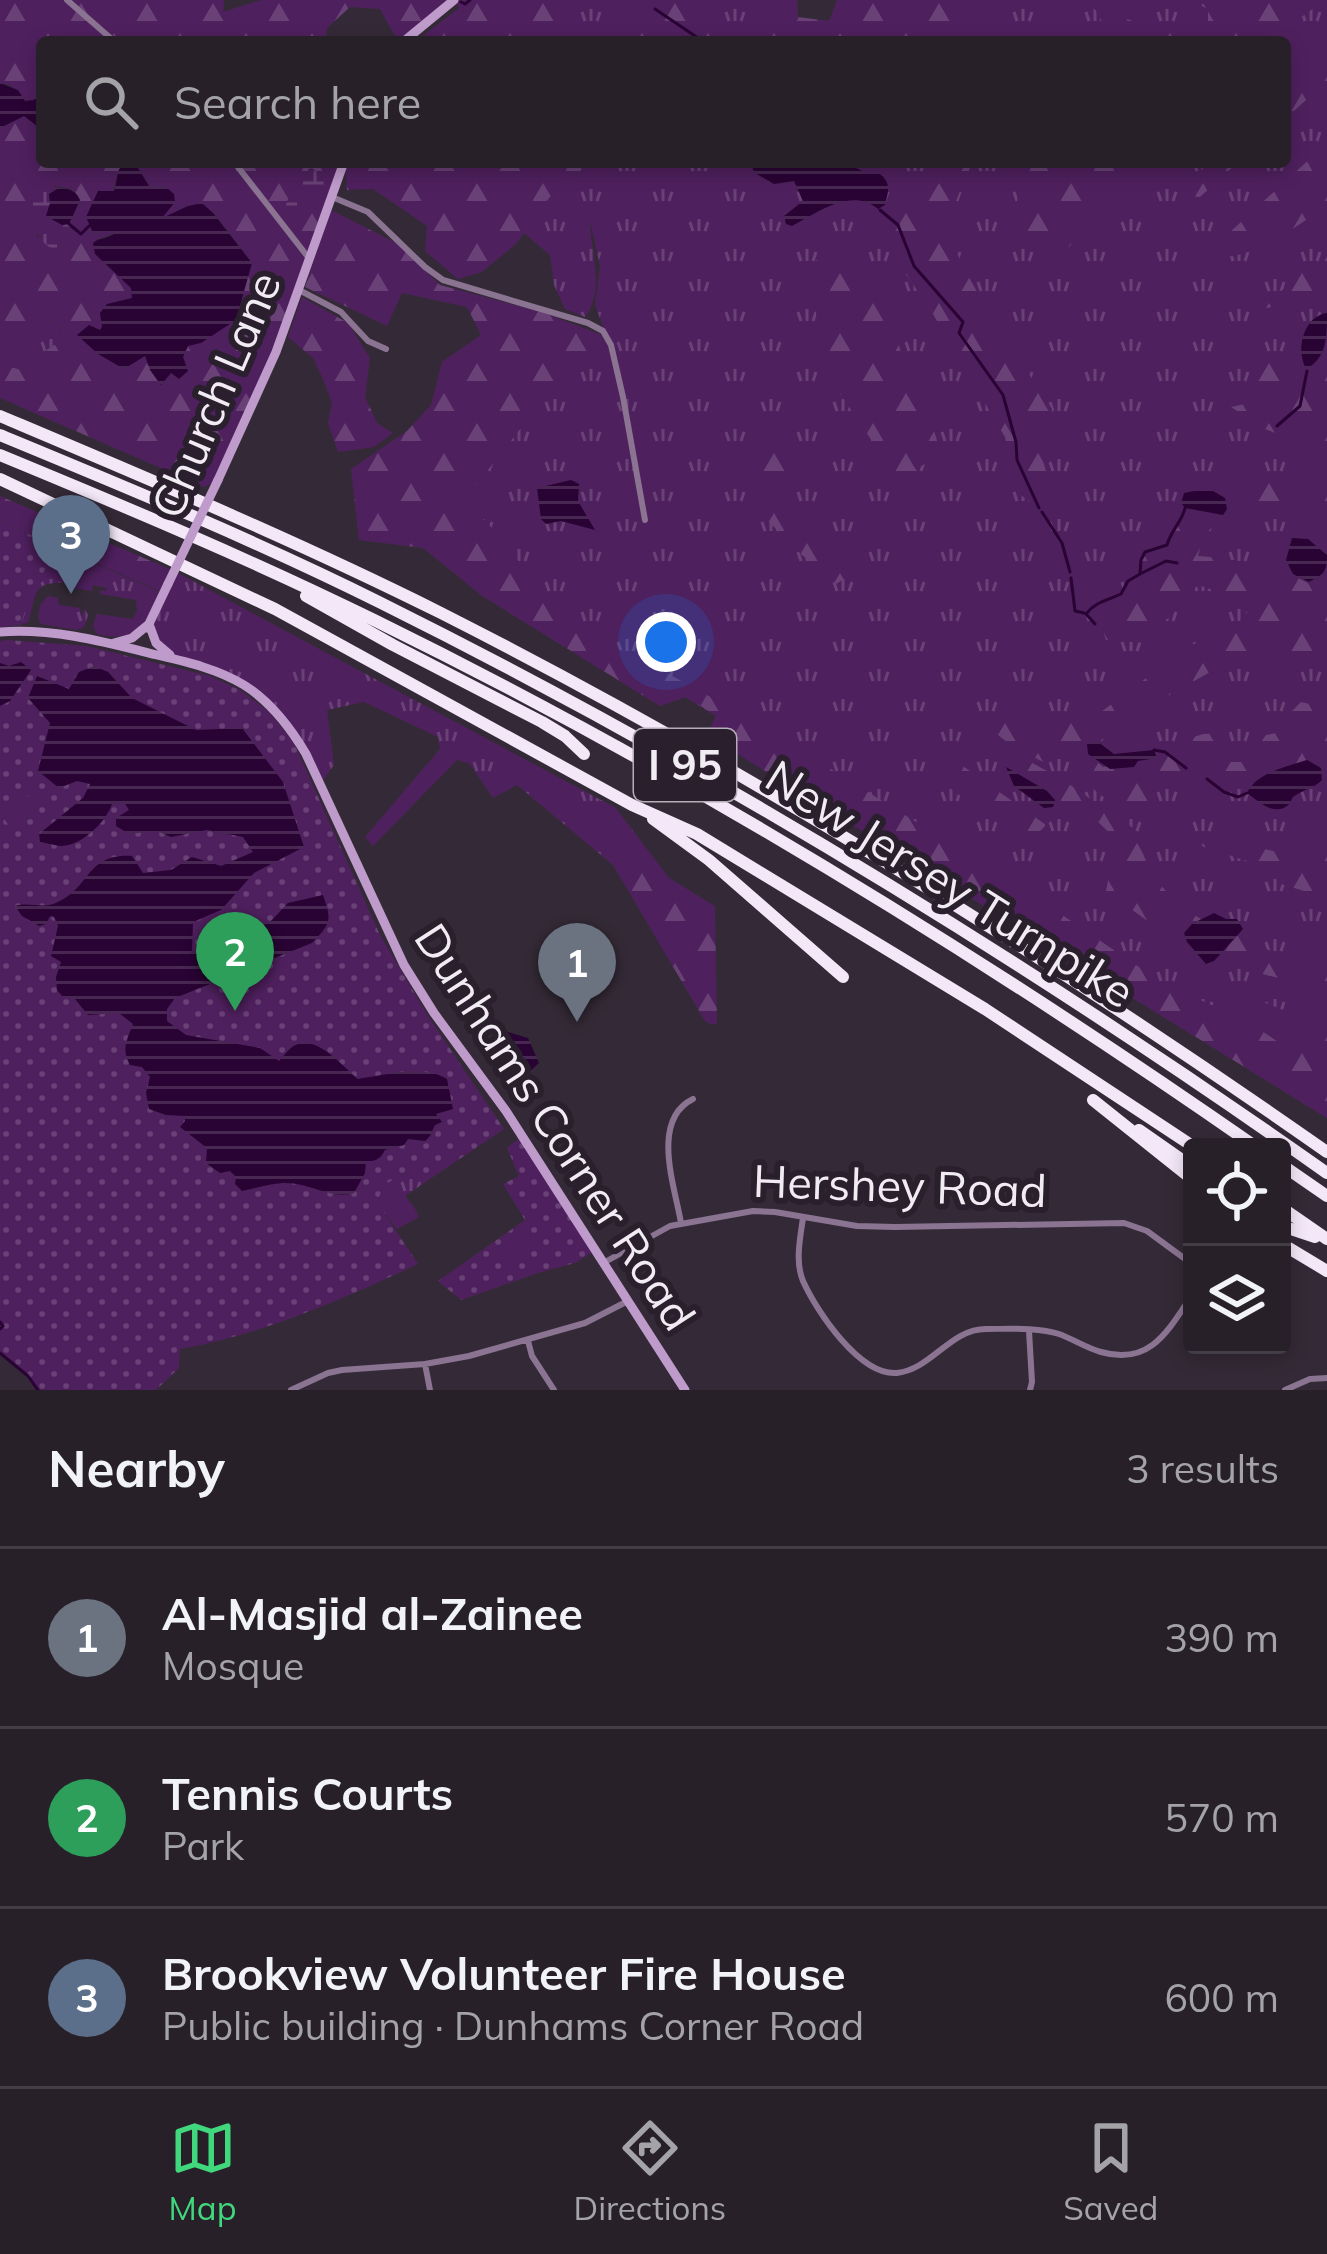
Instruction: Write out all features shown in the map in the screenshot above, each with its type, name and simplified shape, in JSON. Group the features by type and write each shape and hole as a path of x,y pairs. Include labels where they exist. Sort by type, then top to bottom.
{"highway":[{"name":"New Jersey Turnpike","path":"0,416 313,551 492,639 644,722 800,811 1027,951 1327,1152"},
{"name":"New Jersey Turnpike","path":"0,434 341,584 655,748 1016,964 1327,1173"},
{"name":"New Jersey Turnpike","path":"0,455 226,551 470,669 749,823 1044,1004 1243,1138"},
{"name":"New Jersey Turnpike","path":"0,479 275,609 632,805 697,834 986,1009 1183,1140"},
{"path":"226,551 542,722 584,754"},
{"path":"632,805 709,860 843,977"},
{"path":"1183,1161 1093,1100 1183,1172"},
{"path":"1291,1171 1327,1196"},
{"path":"1291,1214 1327,1240"},
{"path":"1291,1229 1327,1240"},
{"path":"1285,1246 1327,1271"}],"street":[{"path":"67,0 108,36"},
{"path":"410,36 454,0"},
{"path":"239,168 310,260"},
{"name":"Church Lane","path":"136,650 265,378 342,168"},
{"path":"332,197 368,212 443,280 603,331 611,344 623,397 645,520"},
{"path":"299,290 341,312 368,341 386,349"},
{"path":"111,643 132,638 149,624 156,643 180,660"},
{"name":"Dunhams Corner Road","path":"0,632 50,633 180,660 243,684 271,706 296,737 404,965 506,1111 685,1390"},
{"path":"681,1223 669,1133 677,1110 693,1099"},
{"name":"Hershey Road","path":"605,1262 670,1226 753,1211 856,1226 1124,1223 1147,1231 1183,1257"},
{"path":"803,1218 798,1255 802,1280 856,1356 877,1371 911,1369 966,1331 980,1329 1054,1332 1100,1352 1129,1357 1155,1345 1183,1309"},
{"path":"291,1390 342,1370 469,1356 586,1323 628,1300"},
{"path":"1029,1331 1030,1390"},
{"path":"527,1340 532,1357 554,1390"},
{"path":"425,1364 430,1390"},
{"path":"1285,1390 1310,1379 1327,1378"}],"green space":[{"path":"0,0 67,0 108,36 36,36 35,100 25,101 10,85 0,83"},
{"path":"71,0 224,0 223,12 261,0 449,0 405,36 395,36 380,9 350,7 327,28 326,36 111,36"},
{"path":"563,0 560,36 423,36 459,8 456,3"},
{"path":"658,0 710,0 717,36 617,36 622,7 660,5"},
{"path":"755,0 797,0 798,17 829,21 837,0 968,0 961,9 961,36 760,36 765,27"},
{"path":"771,0 787,36 481,36 456,3"},
{"path":"968,0 1327,0 1327,1118 707,735 716,716 685,697 660,706 481,595 464,500 565,372 607,337 595,305 600,266 590,221 596,282 585,317 565,309 554,285 550,255 524,233 549,198 579,173 576,168 1291,168 1291,36 942,36"},
{"path":"1189,0 1325,0 1262,36 1110,36 1093,6 1161,32 1178,21 1208,23 1208,9"},
{"path":"1327,45 1327,81 1291,114 1291,71 1304,57"},
{"path":"24,116 36,126 36,168 121,168 113,194 111,231 118,232 96,240 95,253 131,288 132,298 100,331 89,326 145,355 183,357 252,263 214,213 188,206 162,219 137,168 342,168 310,260 218,480 204,487 0,398 0,364 25,371 60,341 59,325 48,320 11,342 0,329 0,128","holes":["51,185 71,189 80,200 69,224 73,230 57,250 37,236 31,195"]},
{"path":"1327,143 1327,205 1263,246 1222,257 1228,234"},
{"path":"312,168 323,177 320,202 290,228 285,212 288,199"},
{"path":"582,168 549,198 517,243 482,272 458,279 425,251 427,226 373,189 347,190 346,171"},
{"path":"945,168 970,168 950,217 952,239 975,288 1052,409 1043,455 1060,498 1039,508 1018,493 1005,437 930,309 883,241 880,210"},
{"path":"1031,168 1141,168 1067,249 1012,231 1019,190"},
{"path":"1204,168 1231,168 1200,197 1179,195"},
{"path":"40,186 59,188 53,191 62,225 69,224 73,231 57,250 39,235 31,195"},
{"path":"331,210 398,244 440,285 544,313 607,337 565,372 464,500 506,542 525,571 603,643 640,658 752,720 916,822 927,818 1164,984 1245,1020 1280,1043 1293,1044 1253,1007 1261,1001 1323,1026 1327,1031 1327,1118 707,735 717,716 686,697 660,706 481,595 423,548 359,540 351,469 407,431 431,405 442,362 481,335 467,307 402,293 387,326 305,287"},
{"path":"854,253 885,292 902,357 924,399 941,453 899,481 829,382 807,265 827,255"},
{"path":"1327,257 1327,294 1250,312 1289,287 1299,271"},
{"path":"302,297 348,323 370,358 365,397 377,423 393,433 374,447 338,452 328,423 332,402 322,377 313,358 288,337"},
{"path":"47,320 59,325 60,341 25,371 0,364 0,329 12,342"},
{"path":"1327,347 1327,453 1265,429 1231,407 1245,404 1260,362 1301,352 1301,365 1307,370"},
{"path":"777,434 802,449 798,478 778,482 851,575 836,584 766,519 732,460"},
{"path":"1291,474 1327,484 1327,524 1295,510 1227,509 1225,498 1213,491 1216,479"},
{"path":"0,496 174,571 164,593 0,521"},
{"path":"1185,508 1223,515 1203,537 1198,556 1282,572 1327,596 1327,657 1210,672 1127,719 1099,742 1063,744 1048,764 1016,749 980,721 1005,717 1085,724 1177,655 1239,622 1262,595 1198,585 1145,643 1106,640 1101,624 1086,614 1121,594 1128,581 1140,574 1145,552 1167,544"},
{"path":"0,521 55,546 39,583 31,589 21,625 0,627"},
{"path":"41,540 160,592 144,622 131,634 97,634 93,626 97,614 133,619 136,600 100,594 106,588 93,585 92,591 55,583 37,592 28,623 0,626"},
{"path":"174,571 599,799 626,849 620,862 613,865 517,785 493,798 470,764 457,760 373,846 365,837 440,749 438,737 364,702 327,710 334,765 320,784 306,754 258,694 180,660 163,647 149,624"},
{"path":"48,596 58,598 59,605 80,608 81,616 85,609 84,627 41,624 40,605"},
{"path":"0,641 86,646 210,676 268,711 293,741 380,935 504,1129 427,1181 408,1171 384,1185 379,1197 383,1211 418,1264 272,1325 180,1349 179,1368 156,1390 38,1390 0,1353"},
{"path":"1301,702 1327,708 1327,768 1307,760 1252,784 1186,769 1185,778 1146,786 1151,824 1115,806 1069,770 1088,754 1103,767 1156,759 1154,750 1203,734 1230,733 1220,753 1231,762 1247,762 1266,735 1282,732"},
{"path":"1001,749 1060,778 1133,828 1151,874 1179,906 1201,919 1185,933 1187,942 1106,891 1116,839 1098,822 1006,767"},
{"path":"953,759 1046,825 1031,840 953,791 942,773"},
{"path":"35,792 42,803 9,826 1,814"},
{"path":"599,799 615,807 669,878 715,906 717,1024 705,1021 613,865 626,849"},
{"path":"1327,834 1327,898 1278,883 1272,869 1189,838 1238,837 1282,853"},
{"path":"1239,934 1266,949 1327,969 1327,991 1214,961"},
{"path":"521,1137 596,1250 575,1263 461,1300 438,1281 525,1220 503,1184 519,1176 507,1148"},
{"path":"408,1171 427,1181 405,1196 419,1217 397,1229 383,1211 379,1196 384,1185"},
{"path":"525,1230 535,1246 508,1264 498,1248"}],"shaded area":[{"path":"0,83 18,90 25,101 36,95 36,125 24,116 0,128"},
{"path":"138,168 149,186 165,186 174,194 175,202 162,218 202,203 252,263 236,320 188,346 183,357 188,371 179,379 171,373 161,385 145,356 124,369 77,335 89,325 100,330 100,313 107,304 132,298 131,288 95,254 93,243 116,232 93,233 86,217 98,191 114,191 118,171"},
{"path":"752,168 856,168 884,178 888,188 885,205 878,209 857,200 846,201 792,226 784,216 803,201 794,181 774,184"},
{"path":"59,188 72,191 80,200 69,224 46,216 49,194"},
{"path":"1327,313 1322,353 1306,369 1301,352 1307,327"},
{"path":"571,480 579,484 578,501 595,530 561,521 546,524 541,519 537,488"},
{"path":"1213,491 1225,498 1223,515 1185,508 1181,503 1184,493"},
{"path":"1292,538 1308,539 1327,555 1324,572 1309,582 1293,574 1286,560"},
{"path":"21,662 31,670 10,701 0,706 0,663"},
{"path":"94,666 108,672 132,698 196,730 242,728 283,782 304,847 254,873 221,910 193,922 192,953 214,949 270,922 288,903 323,895 328,911 326,926 312,943 175,998 167,1009 167,1021 186,1035 260,1048 279,1061 292,1047 310,1043 358,1079 415,1071 447,1079 453,1109 436,1114 442,1122 425,1141 408,1139 404,1145 385,1150 378,1159 366,1161 354,1193 283,1183 242,1191 230,1171 220,1173 206,1163 207,1148 180,1127 184,1116 149,1109 150,1077 142,1067 130,1065 126,1054 133,1024 119,1013 88,1015 75,999 57,990 61,962 51,956 58,926 54,917 39,926 15,906 48,905 65,898 96,866 116,857 132,856 143,873 171,870 192,857 221,866 253,852 243,837 207,830 171,837 157,831 129,834 116,826 116,818 129,810 124,802 112,804 99,825 77,842 60,846 40,842 39,834 83,798 90,784 77,781 59,788 38,771 50,723 28,698 37,676 69,689 79,672"},
{"path":"1098,742 1114,754 1154,750 1157,758 1110,769 1088,754 1087,744"},
{"path":"1307,760 1321,768 1322,780 1282,809 1271,808 1247,793 1265,775"},
{"path":"1006,767 1047,791 1055,800 1053,807 1044,808 1014,786"},
{"path":"1214,913 1237,919 1243,929 1206,964 1184,933"},
{"path":"505,1031 528,1038 539,1063 528,1073 511,1070 502,1062 499,1043"}],"waterway":[{"path":"461,2 470,0"},
{"path":"655,9 695,36"},
{"path":"880,210 898,225 914,266 963,322 959,333 1003,395 1017,460 1039,508"},
{"path":"69,224 81,234 89,226"},
{"path":"1277,426 1300,406 1307,371"},
{"path":"1095,624 1086,614 1121,594 1128,581 1140,574 1145,552 1167,545 1185,508"},
{"path":"1042,512 1062,543 1070,572"},
{"path":"1142,573 1166,561 1177,563"},
{"path":"1071,578 1075,611 1084,613"},
{"path":"1154,750 1165,752 1186,768"},
{"path":"1207,779 1238,797 1247,793"},
{"path":"0,1322 0,1329"},
{"path":"0,1353 38,1390"}],"place":[{"name":"Brookview Volunteer Fire House","path":"71,594"},
{"name":"Tennis Courts","path":"235,1011"},
{"name":"Al-Masjid al-Zainee","path":"577,1022"}]}
